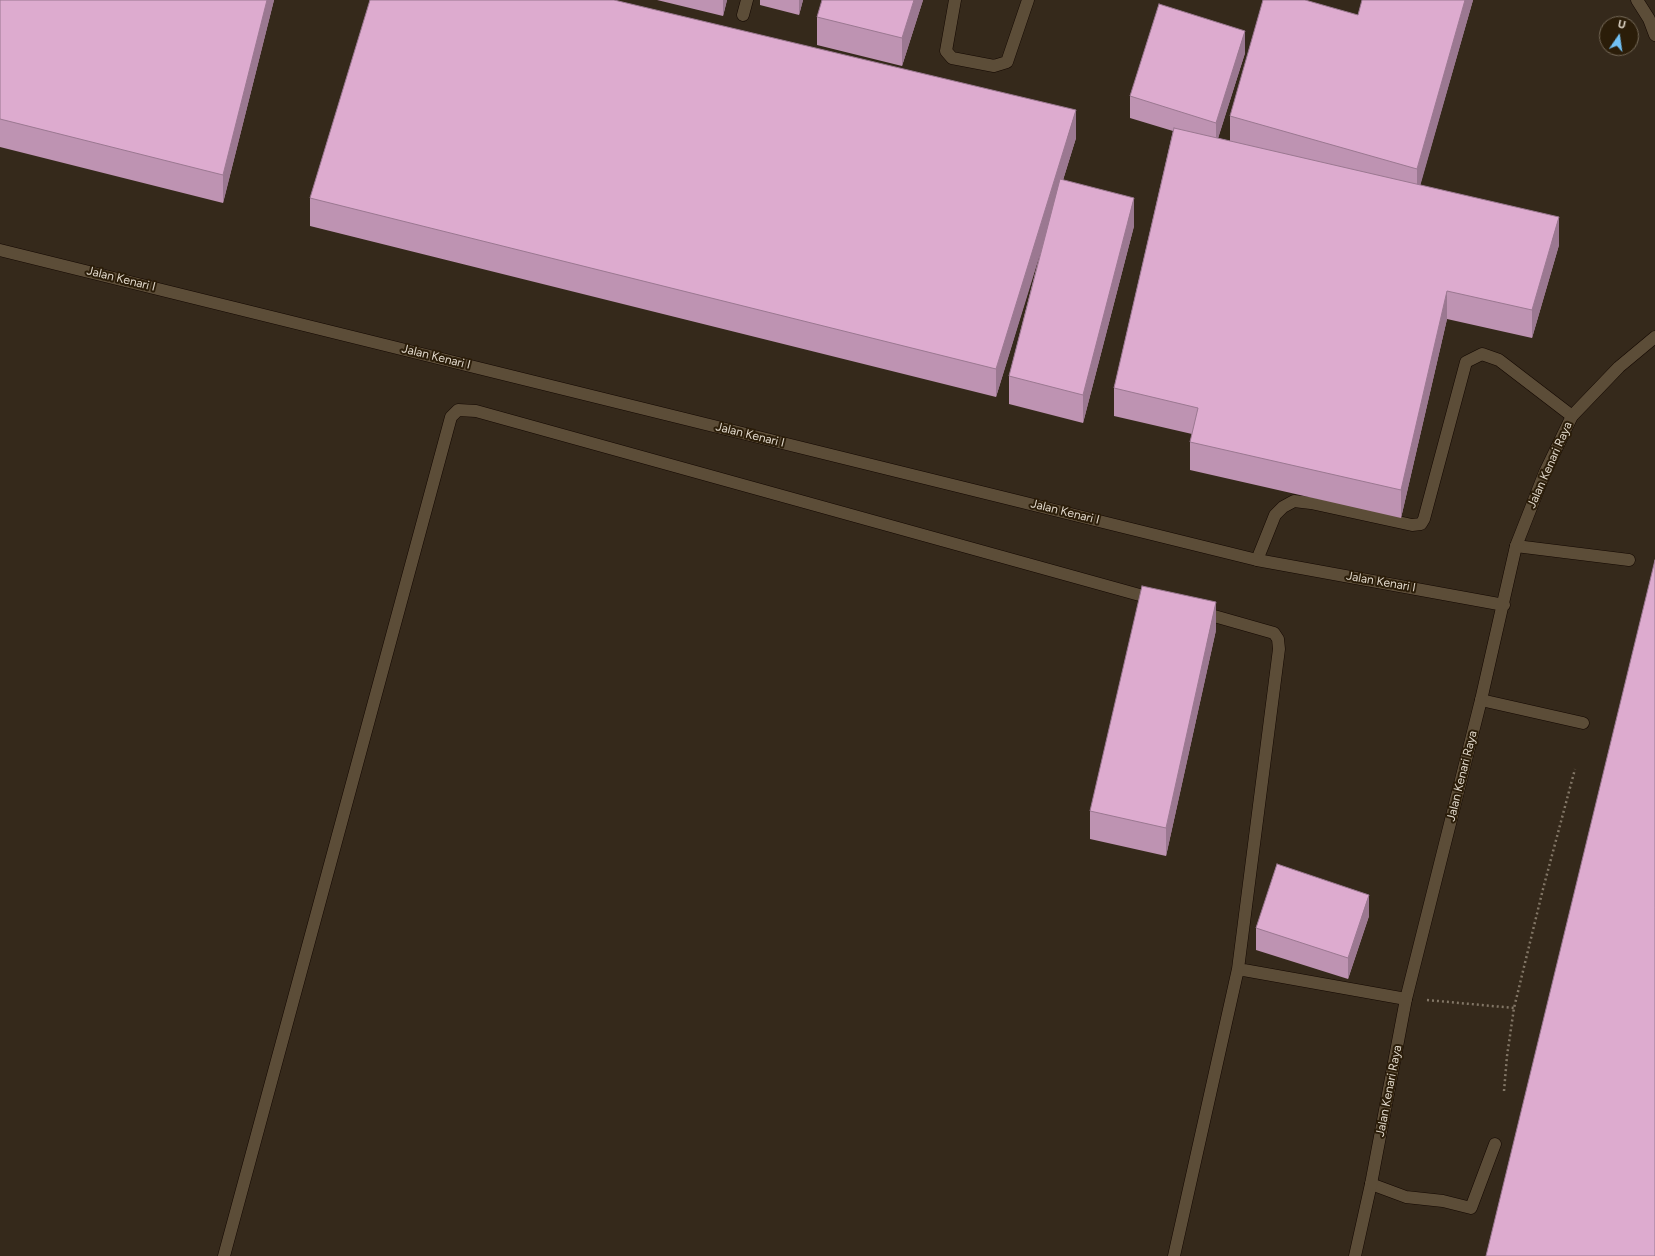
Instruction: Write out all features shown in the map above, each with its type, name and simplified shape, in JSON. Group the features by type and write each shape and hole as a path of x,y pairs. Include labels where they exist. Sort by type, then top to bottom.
{"street":[{"path":"743,15 747,0"},
{"path":"955,0 946,51 952,58 994,66 1007,62 1028,0"},
{"path":"1637,0 1649,19 1655,35"},
{"name":"Jalan Kenari I","path":"0,250 1257,560 1504,605"},
{"name":"Jalan Kenari Raya","path":"1355,1256 1371,1184 1406,999 1481,700 1504,605 1516,546 1545,472 1572,416 1619,367 1655,338"},
{"path":"1257,560 1275,515 1283,507 1294,501 1311,503 1412,525 1421,524 1424,519 1466,362 1482,354 1499,360 1572,416"},
{"path":"224,1256 451,417 458,410 476,411 1166,603"},
{"path":"1516,546 1629,560"},
{"path":"1174,1256 1238,969 1279,649 1278,639 1274,633 1190,609"},
{"path":"1481,700 1583,723"},
{"path":"1238,969 1406,999"},
{"path":"1371,1184 1406,1197 1443,1201 1471,1208 1495,1144"}],"path":[{"path":"1504,1090 1514,1008 1543,889 1575,769"},
{"path":"1406,999 1514,1008"}],"shaded area":[{"path":"0,0 1655,0 1655,1256 0,1256"}],"building":[{"path":"0,0 267,0 223,175 0,119"},
{"path":"370,0 614,0 1076,110 996,369 310,198"},
{"path":"822,0 914,0 902,38 817,17"},
{"path":"1263,0 1305,0 1358,15 1362,0 1465,0 1417,169 1230,116"},
{"path":"1159,4 1245,31 1216,123 1130,96"},
{"path":"1174,128 1559,217 1532,310 1447,291 1401,490 1190,442 1198,408 1114,388"},
{"path":"1060,179 1134,198 1083,395 1009,376"},
{"path":"1655,560 1655,1256 1486,1256"},
{"path":"1142,586 1216,602 1166,828 1090,811"},
{"path":"1277,864 1369,895 1348,958 1256,928"}]}
